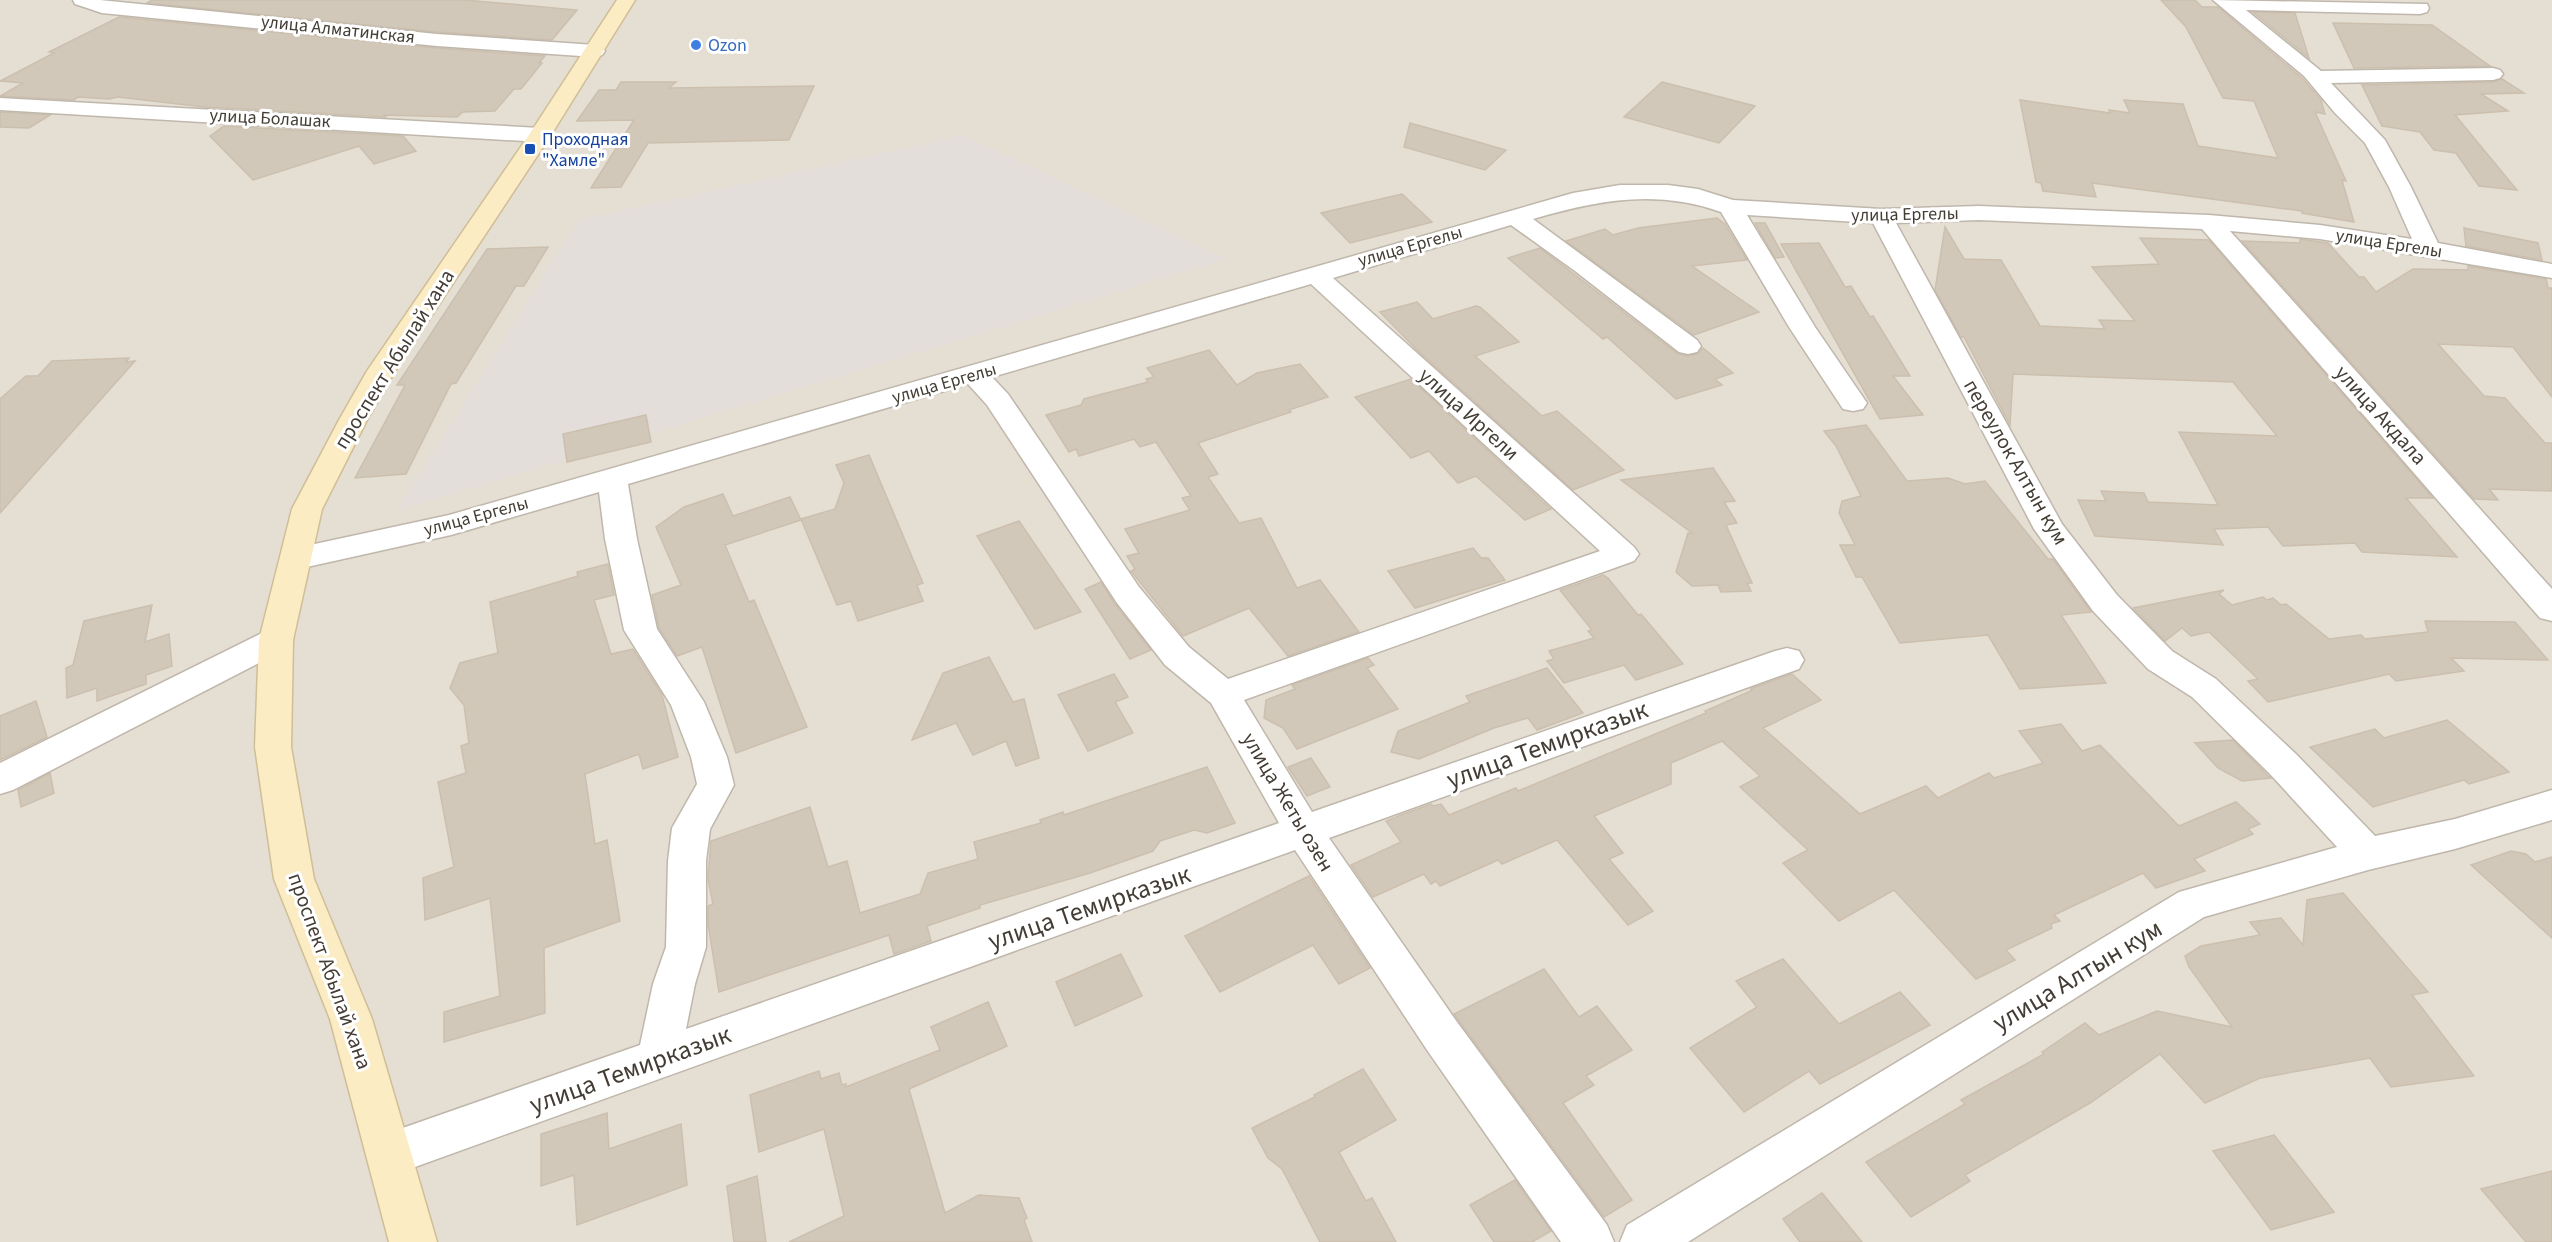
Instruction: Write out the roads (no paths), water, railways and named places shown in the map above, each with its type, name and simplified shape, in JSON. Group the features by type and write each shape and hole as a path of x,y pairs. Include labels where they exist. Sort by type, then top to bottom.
{"main road":[{"name":"проспект Абылай хана","path":"412,1242 390,1154 351,1018 294,879 273,747 276,640 307,509 353,420 381,371 540,135 626,0"}],"street":[{"name":"улица Алматинская","path":"82,0 102,7 327,27 437,40 550,50 595,51"},
{"path":"2225,2 2420,8"},
{"path":"2225,2 2315,77 2342,109 2374,140 2400,187 2428,248"},
{"path":"2315,77 2493,74"},
{"name":"улица Болашак","path":"0,104 540,135"},
{"name":"улица Ергелы","path":"297,558 451,525 1515,216 1581,198 1620,192 1678,193 1698,196 1730,207 1881,216 1979,213 2209,222 2320,232 2428,248 2552,271"},
{"path":"1730,207 1802,327 1853,403"},
{"path":"1515,216 1688,346"},
{"name":"переулок Алтын кум","path":"1881,216 2049,529 2105,603 2160,660 2204,688 2283,764 2368,854"},
{"name":"улица Акдала","path":"2209,222 2552,610"},
{"name":"улица Иргели","path":"1223,694 1623,554 1314,274"},
{"name":"улица Жеты озен","path":"974,374 998,400 1128,595 1177,656 1223,694 1303,831 1442,1036 1590,1242"},
{"path":"612,477 621,539 641,630 687,702 709,757 716,785 691,828 687,861 686,946 674,984 659,1059"},
{"path":"0,780 276,640"},
{"name":"улица Темирказык","path":"390,1154 1787,660"},
{"name":"улица Алтын кум","path":"1644,1242 2193,904 2368,854 2455,834 2552,805"}],"place":[{"name":"Ozon","path":"696,45"},
{"name":"Проходная \"Хамле\"","path":"530,149"}]}
